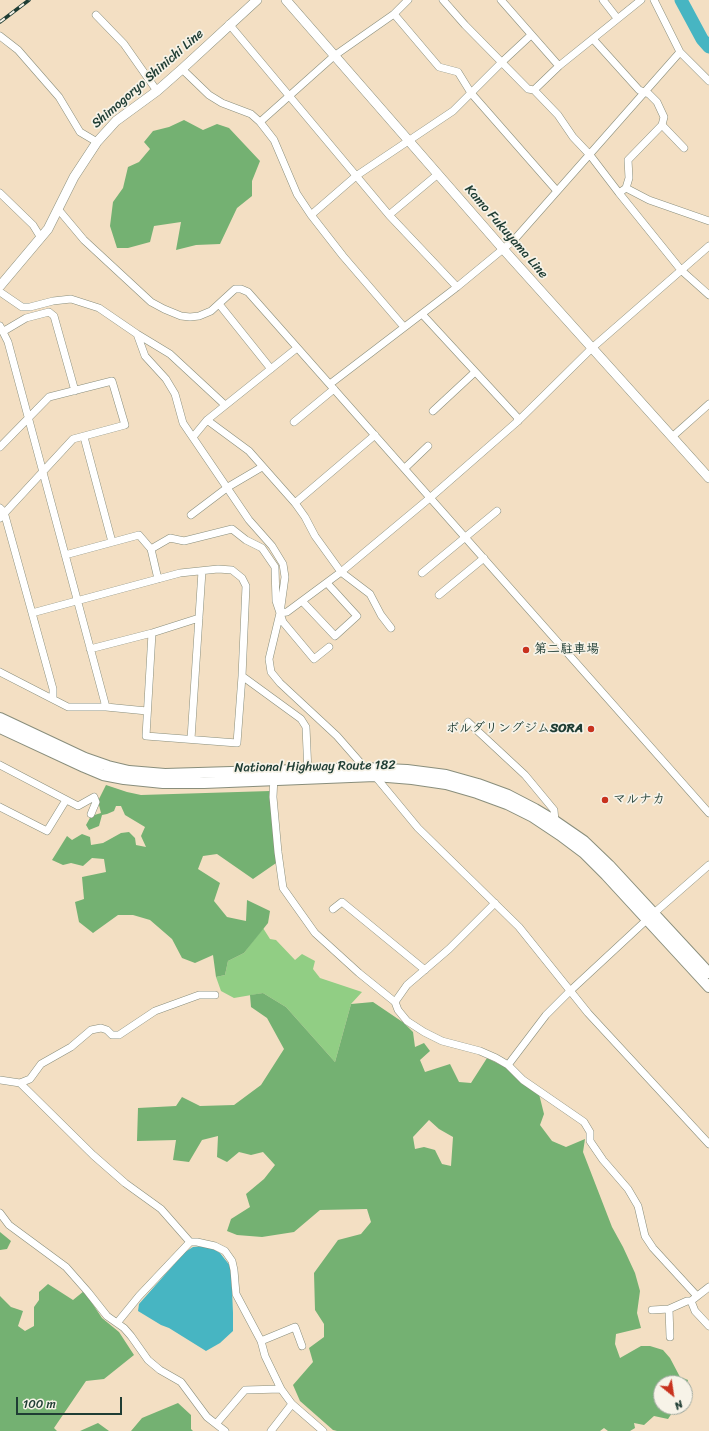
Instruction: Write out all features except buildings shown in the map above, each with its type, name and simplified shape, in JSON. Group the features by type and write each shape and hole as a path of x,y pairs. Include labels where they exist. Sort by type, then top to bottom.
{"highway":[{"name":"National Highway Route 182","path":"0,718 85,758 129,771 165,774 274,776"},
{"name":"National Highway Route 182","path":"0,728 103,775 124,779 163,783 274,776 375,776 446,784 477,793 508,804 533,817 584,853 709,973"},
{"name":"National Highway Route 182","path":"308,775 365,768 407,770 446,775 478,784 508,795 535,809 584,841 609,865 650,917 709,987"}],"main road":[{"name":"Shimogoryo Shinichi Line","path":"0,286 48,229 74,177 96,142 116,122 157,91 182,69 257,0"},
{"name":"Kamo Fukuyama Line","path":"286,0 504,250 709,478"}],"street":[{"path":"260,122 334,56 394,14 408,0"},
{"path":"443,0 465,25 528,89 534,90 558,115 573,137 590,155 681,270 709,295"},
{"path":"501,0 559,66"},
{"path":"603,0 617,18"},
{"path":"534,90 559,66 641,0"},
{"path":"654,0 680,52 709,81"},
{"path":"394,14 439,67 458,72 471,93 556,191"},
{"path":"96,15 124,44 157,91"},
{"path":"230,24 389,215 457,287"},
{"path":"311,215 356,176 453,111 531,35"},
{"path":"0,36 18,50 59,97 80,132 96,142"},
{"path":"593,39 639,90 649,94 660,106 664,117 662,124 628,160 629,178 626,188 619,193"},
{"path":"294,422 332,387 404,327 504,250 680,52"},
{"path":"182,69 209,95 222,103 250,114 260,122 274,140 297,194 311,215 343,256 404,327"},
{"path":"662,124 684,148"},
{"path":"389,215 438,174"},
{"path":"626,188 649,200 709,221"},
{"path":"0,193 33,225 41,238"},
{"path":"58,209 84,240 151,302 164,309 181,316 199,316 211,311 235,289 241,288 248,292 431,497 709,813"},
{"path":"280,613 287,612 341,572 431,497 518,421 592,348 709,246"},
{"path":"0,292 22,307 30,307 53,301 70,299 99,308 170,354 225,405"},
{"path":"219,304 271,369"},
{"path":"75,391 54,316 49,312 26,318 2,328 8,342 106,707"},
{"path":"422,314 517,417 518,421"},
{"path":"137,334 145,356 166,379 174,394 183,423 228,487 249,520 272,546 283,564 285,577 280,613 269,659 271,672 300,703 337,736 365,768 375,776 418,828 495,903 528,938 570,991 709,1144"},
{"path":"193,437 207,420 297,348"},
{"path":"433,411 475,372"},
{"path":"0,448 49,397 112,381 125,425 73,439 1,513 32,613 53,689 53,699"},
{"path":"672,437 709,404"},
{"path":"207,420 249,452 294,502 305,517 315,536 341,572 370,594 381,615 391,628"},
{"path":"294,502 375,435"},
{"path":"84,437 112,542"},
{"path":"404,468 428,446"},
{"path":"191,515 228,487 262,467"},
{"path":"422,573 497,511"},
{"path":"151,549 170,538 184,541 232,529 246,540 262,548 275,567 276,601 283,622 314,659 329,647"},
{"path":"65,555 139,535 151,549 158,579"},
{"path":"440,595 484,558"},
{"path":"32,613 180,573 218,569 232,570 242,578 246,586 237,743 146,736 152,633"},
{"path":"190,739 202,571"},
{"path":"302,601 336,636 357,616 326,583"},
{"path":"90,649 152,633 199,618"},
{"path":"0,672 68,707 106,707 147,711"},
{"path":"242,676 301,719 306,727 308,775"},
{"path":"468,722 525,775 554,810 555,821"},
{"path":"0,765 78,806 94,797 96,802 91,814"},
{"path":"274,776 278,852 283,888 315,934 359,973 395,1002 398,1010 408,1021 442,1042 480,1051 496,1058 508,1065 523,1080 584,1122 590,1132 590,1141 602,1160 628,1189 638,1206 645,1236 694,1299 695,1311 709,1326"},
{"path":"0,807 47,831 66,800"},
{"path":"508,1065 546,1015 570,991 709,865"},
{"path":"333,909 342,902 425,970"},
{"path":"395,1002 407,985 449,949 495,903"},
{"path":"0,1080 20,1083 30,1079 41,1064 71,1047 91,1030 101,1028 107,1030 112,1035 119,1035 155,1011 199,995 215,995"},
{"path":"20,1083 114,1174 161,1209 190,1242"},
{"path":"0,1213 9,1224 66,1267 107,1316 131,1336 148,1360 160,1370 181,1382 206,1416 225,1431"},
{"path":"117,1323 190,1242 215,1246 225,1252 232,1261 236,1294 261,1341 265,1356 281,1389 313,1428 323,1431"},
{"path":"652,1310 669,1309 694,1299 709,1286"},
{"path":"669,1309 670,1337"},
{"path":"261,1341 295,1327 302,1346"},
{"path":"216,1424 245,1390 281,1389"},
{"path":"271,1431 292,1404"}],"green space":[{"path":"184,120 203,130 217,124 229,128 260,161 252,181 252,196 237,208 220,244 196,245 176,250 181,222 154,226 150,242 128,248 117,248 110,226 113,202 123,188 128,167 139,162 150,149 144,142 153,131 169,127"},
{"path":"106,785 141,795 270,791 279,861 253,879 217,854 203,856 198,869 220,883 214,901 227,917 246,921 247,900 270,911 268,923 244,953 228,961 225,975 216,977 213,955 195,963 182,958 172,939 150,920 133,915 118,915 93,933 79,922 75,902 84,899 82,877 106,872 104,859 92,858 83,866 71,863 63,865 52,860 67,836 72,840 82,834 90,837 91,845 103,843 121,833 129,832 135,838 136,845 146,847 141,836 145,827 125,815 121,806 116,806 114,811 102,815 99,826 89,830 86,825 91,816 101,813 98,801"},
{"path":"263,928 270,939 276,940 295,960 302,954 315,961 313,969 320,978 362,992 351,1004 335,1062 286,1007 263,993 234,998 221,991 216,977 225,975 228,961 244,953"},
{"path":"263,993 286,1007 335,1062 351,1004 373,1002 404,1023 413,1032 415,1047 424,1043 430,1051 420,1060 425,1072 450,1064 459,1082 471,1083 487,1058 509,1069 539,1094 544,1114 540,1125 552,1141 566,1147 585,1139 583,1152 612,1227 635,1273 640,1291 637,1313 641,1328 616,1334 615,1344 620,1358 641,1346 650,1346 663,1350 670,1358 679,1375 653,1375 653,1415 671,1415 668,1419 654,1416 644,1425 634,1423 635,1428 630,1431 608,1431 604,1428 600,1431 337,1431 333,1430 300,1401 293,1385 313,1362 309,1348 324,1337 324,1324 315,1310 314,1273 338,1240 361,1234 371,1222 367,1209 320,1210 294,1232 262,1237 237,1235 227,1231 231,1219 250,1207 246,1194 264,1179 275,1165 263,1152 251,1155 239,1152 227,1162 217,1157 218,1136 202,1140 189,1162 173,1160 176,1140 137,1141 138,1108 176,1106 182,1097 200,1106 234,1105 261,1085 284,1049 267,1018 251,1007 250,995","holes":["429,1120 439,1129 453,1137 451,1166 442,1164 435,1150 424,1147 415,1149 413,1137"]},
{"path":"0,1232 11,1241 7,1249 0,1250"},
{"path":"48,1284 73,1300 84,1291 102,1318 119,1332 134,1355 104,1379 86,1381 54,1428 57,1431 0,1431 0,1296 11,1307 23,1311 18,1326 25,1331 34,1326 34,1307 39,1300 39,1292"},
{"path":"178,1403 191,1415 191,1429 193,1431 131,1431 142,1418"},
{"path":"98,1423 109,1431 80,1431"}],"water":[{"path":"204,1246 212,1248 220,1253 231,1267 233,1313 233,1331 220,1343 206,1351 138,1311 139,1304 185,1252 193,1247"}],"waterway":[{"path":"681,0 702,39 709,47"}],"railway":[{"path":"0,22 29,0"}],"place":[{"name":"第二駐車場","path":"526,650"},
{"name":"ボルダリングジムSORA","path":"591,729"},
{"name":"マルナカ","path":"605,800"}]}
